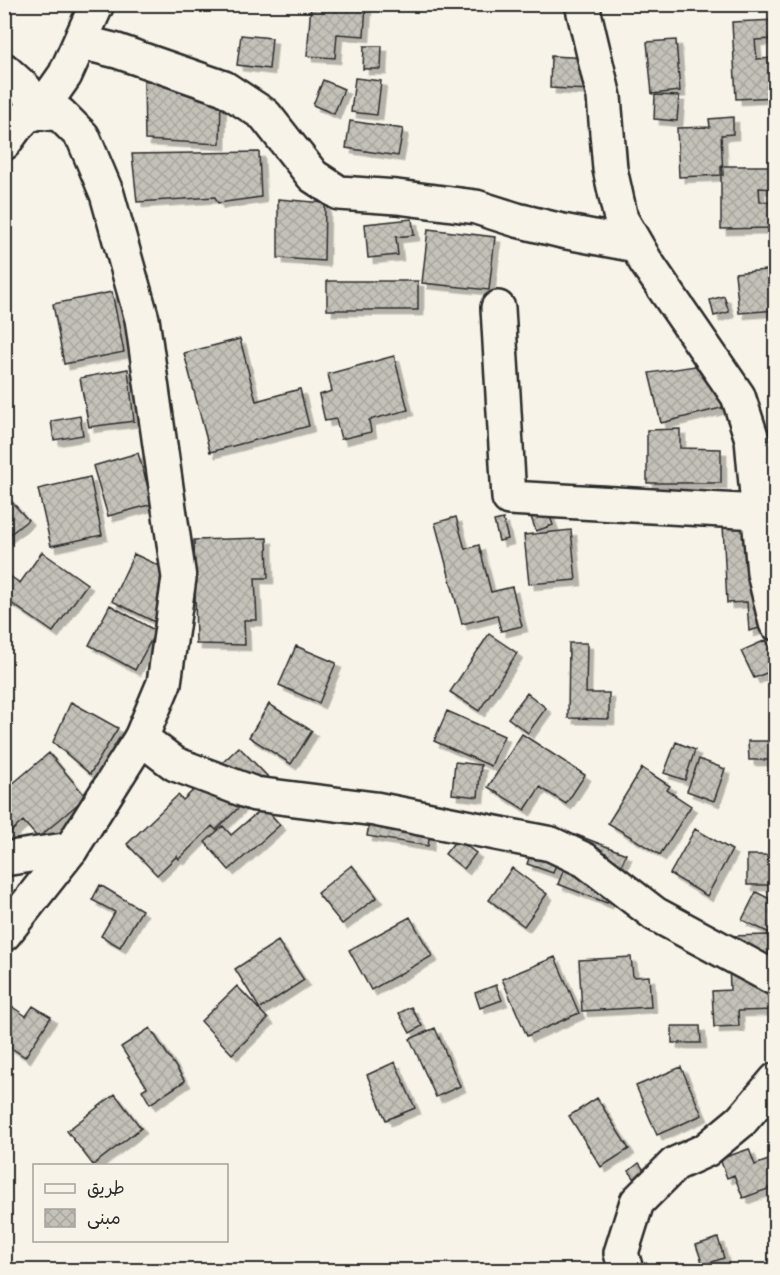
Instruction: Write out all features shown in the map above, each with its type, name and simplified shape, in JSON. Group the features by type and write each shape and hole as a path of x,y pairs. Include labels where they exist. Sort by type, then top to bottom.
{"street":[{"path":"39,112 65,75 97,4"},
{"path":"582,4 604,97 610,169 621,219 646,262 738,396 752,439 765,520 764,573 776,622"},
{"path":"81,42 117,51 224,88 265,116 313,176 339,193 397,197 476,207 562,231 636,245"},
{"path":"4,70 25,89 39,112"},
{"path":"4,143 26,116 39,112 60,114 83,137 107,194 142,319 179,578 164,683 141,738 71,849 4,934"},
{"path":"498,308 509,498 765,520"},
{"path":"141,738 175,764 255,794 375,809 551,844 585,860 655,914 776,979"},
{"path":"4,859 71,849"},
{"path":"626,1270 621,1253 637,1202 675,1164 706,1150 741,1121 776,1080"}],"building":[{"path":"311,4 366,4 364,36 337,34 335,58 307,56"},
{"path":"776,20 776,39 755,40 757,59 776,58 776,97 736,99 732,22"},
{"path":"241,35 272,38 269,69 237,65"},
{"path":"676,40 680,91 652,94 647,42"},
{"path":"364,46 382,46 381,69 363,69"},
{"path":"551,56 591,58 590,90 550,88"},
{"path":"355,78 381,81 377,115 351,112"},
{"path":"144,80 221,95 220,144 145,140"},
{"path":"323,80 344,89 334,114 313,105"},
{"path":"655,95 679,96 677,121 654,119"},
{"path":"733,117 733,134 721,135 723,175 679,177 677,128 710,127 709,119"},
{"path":"350,121 403,129 398,156 346,148"},
{"path":"259,152 261,197 218,203 215,197 137,202 132,154"},
{"path":"721,166 776,166 776,189 759,188 760,202 776,202 776,228 721,229"},
{"path":"278,199 325,203 324,261 278,258"},
{"path":"412,219 414,235 396,237 398,255 368,258 365,224"},
{"path":"428,229 495,237 489,290 422,283"},
{"path":"776,269 776,310 739,313 735,273"},
{"path":"327,281 418,281 418,310 327,310"},
{"path":"112,292 124,352 64,364 53,304"},
{"path":"724,296 729,312 714,316 710,300"},
{"path":"240,339 256,401 300,389 309,426 210,452 184,353"},
{"path":"394,356 408,410 369,420 371,432 341,439 336,419 325,421 319,395 332,391 328,374"},
{"path":"708,364 725,407 661,423 649,373"},
{"path":"128,369 134,421 89,427 80,378"},
{"path":"80,416 83,435 54,440 51,421"},
{"path":"776,427 776,476 766,476 762,431"},
{"path":"680,429 680,448 721,449 721,483 647,483 647,430"},
{"path":"138,453 153,504 108,516 93,466"},
{"path":"90,477 102,535 51,546 38,489"},
{"path":"4,493 28,520 4,539"},
{"path":"544,500 553,525 536,531 527,506"},
{"path":"456,517 465,549 479,545 491,592 512,587 522,626 501,631 497,615 462,624 435,523"},
{"path":"503,519 508,539 499,541 494,521"},
{"path":"723,525 755,530 770,625 749,631 747,602 727,603"},
{"path":"571,530 576,580 529,584 524,535"},
{"path":"267,538 268,578 255,578 257,620 244,620 245,645 196,644 194,540"},
{"path":"42,552 87,584 53,632 4,598 4,572 20,583"},
{"path":"134,554 162,567 155,622 112,601"},
{"path":"110,605 156,631 135,670 89,645"},
{"path":"489,634 517,653 479,711 450,692"},
{"path":"766,640 776,660 776,669 754,678 741,651"},
{"path":"569,643 587,643 586,693 609,693 609,719 568,718"},
{"path":"296,646 336,663 319,703 279,685"},
{"path":"527,693 546,708 528,733 508,718"},
{"path":"71,702 118,728 90,774 53,742"},
{"path":"269,704 312,731 291,764 249,737"},
{"path":"447,711 504,736 491,766 434,741"},
{"path":"522,734 585,775 566,804 540,787 525,810 488,787"},
{"path":"748,741 776,741 776,760 749,760"},
{"path":"676,742 695,750 685,780 664,773"},
{"path":"239,747 269,778 216,830 212,826 179,859 177,856 157,875 127,844 178,795 183,800"},
{"path":"49,753 86,797 38,838 23,821 5,837 4,791"},
{"path":"699,759 725,769 714,801 687,791"},
{"path":"455,762 481,765 478,797 452,794"},
{"path":"642,768 670,786 667,790 691,806 660,855 608,823"},
{"path":"373,801 432,819 428,846 367,836"},
{"path":"264,807 280,825 229,870 205,842 223,826 231,835"},
{"path":"540,826 566,836 553,873 527,864"},
{"path":"695,829 732,850 707,896 670,874"},
{"path":"577,835 626,854 607,903 558,884"},
{"path":"457,839 476,853 464,869 445,854"},
{"path":"747,855 774,855 774,885 747,885"},
{"path":"352,865 377,897 342,924 317,893"},
{"path":"512,868 547,894 524,926 489,900"},
{"path":"100,885 142,910 120,947 101,936 115,912 92,900"},
{"path":"756,892 776,902 776,936 742,920"},
{"path":"410,917 432,956 371,990 349,950"},
{"path":"768,935 769,978 776,977 776,1010 738,1011 739,1026 714,1027 712,991 730,990 728,936"},
{"path":"278,941 304,980 260,1009 235,969"},
{"path":"555,957 579,1013 527,1036 502,979"},
{"path":"631,957 633,977 649,976 651,1007 582,1011 579,960"},
{"path":"496,985 502,1000 480,1008 475,993"},
{"path":"237,986 268,1019 232,1054 201,1021"},
{"path":"11,1006 26,1016 33,1006 51,1017 25,1057 4,1043 4,1016"},
{"path":"411,1007 422,1026 410,1033 399,1013"},
{"path":"672,1026 700,1026 701,1043 672,1043"},
{"path":"150,1028 185,1081 150,1104 142,1090 147,1087 121,1047"},
{"path":"435,1028 460,1086 436,1097 410,1039"},
{"path":"395,1062 415,1108 386,1120 367,1075"},
{"path":"681,1067 702,1115 657,1135 636,1086"},
{"path":"115,1094 141,1128 94,1164 67,1131"},
{"path":"597,1098 629,1149 601,1167 569,1116"},
{"path":"749,1149 755,1165 776,1157 776,1186 743,1198 734,1175 727,1178 720,1159"},
{"path":"639,1163 650,1179 640,1186 629,1171"},
{"path":"718,1238 724,1258 703,1265 696,1245"}]}
